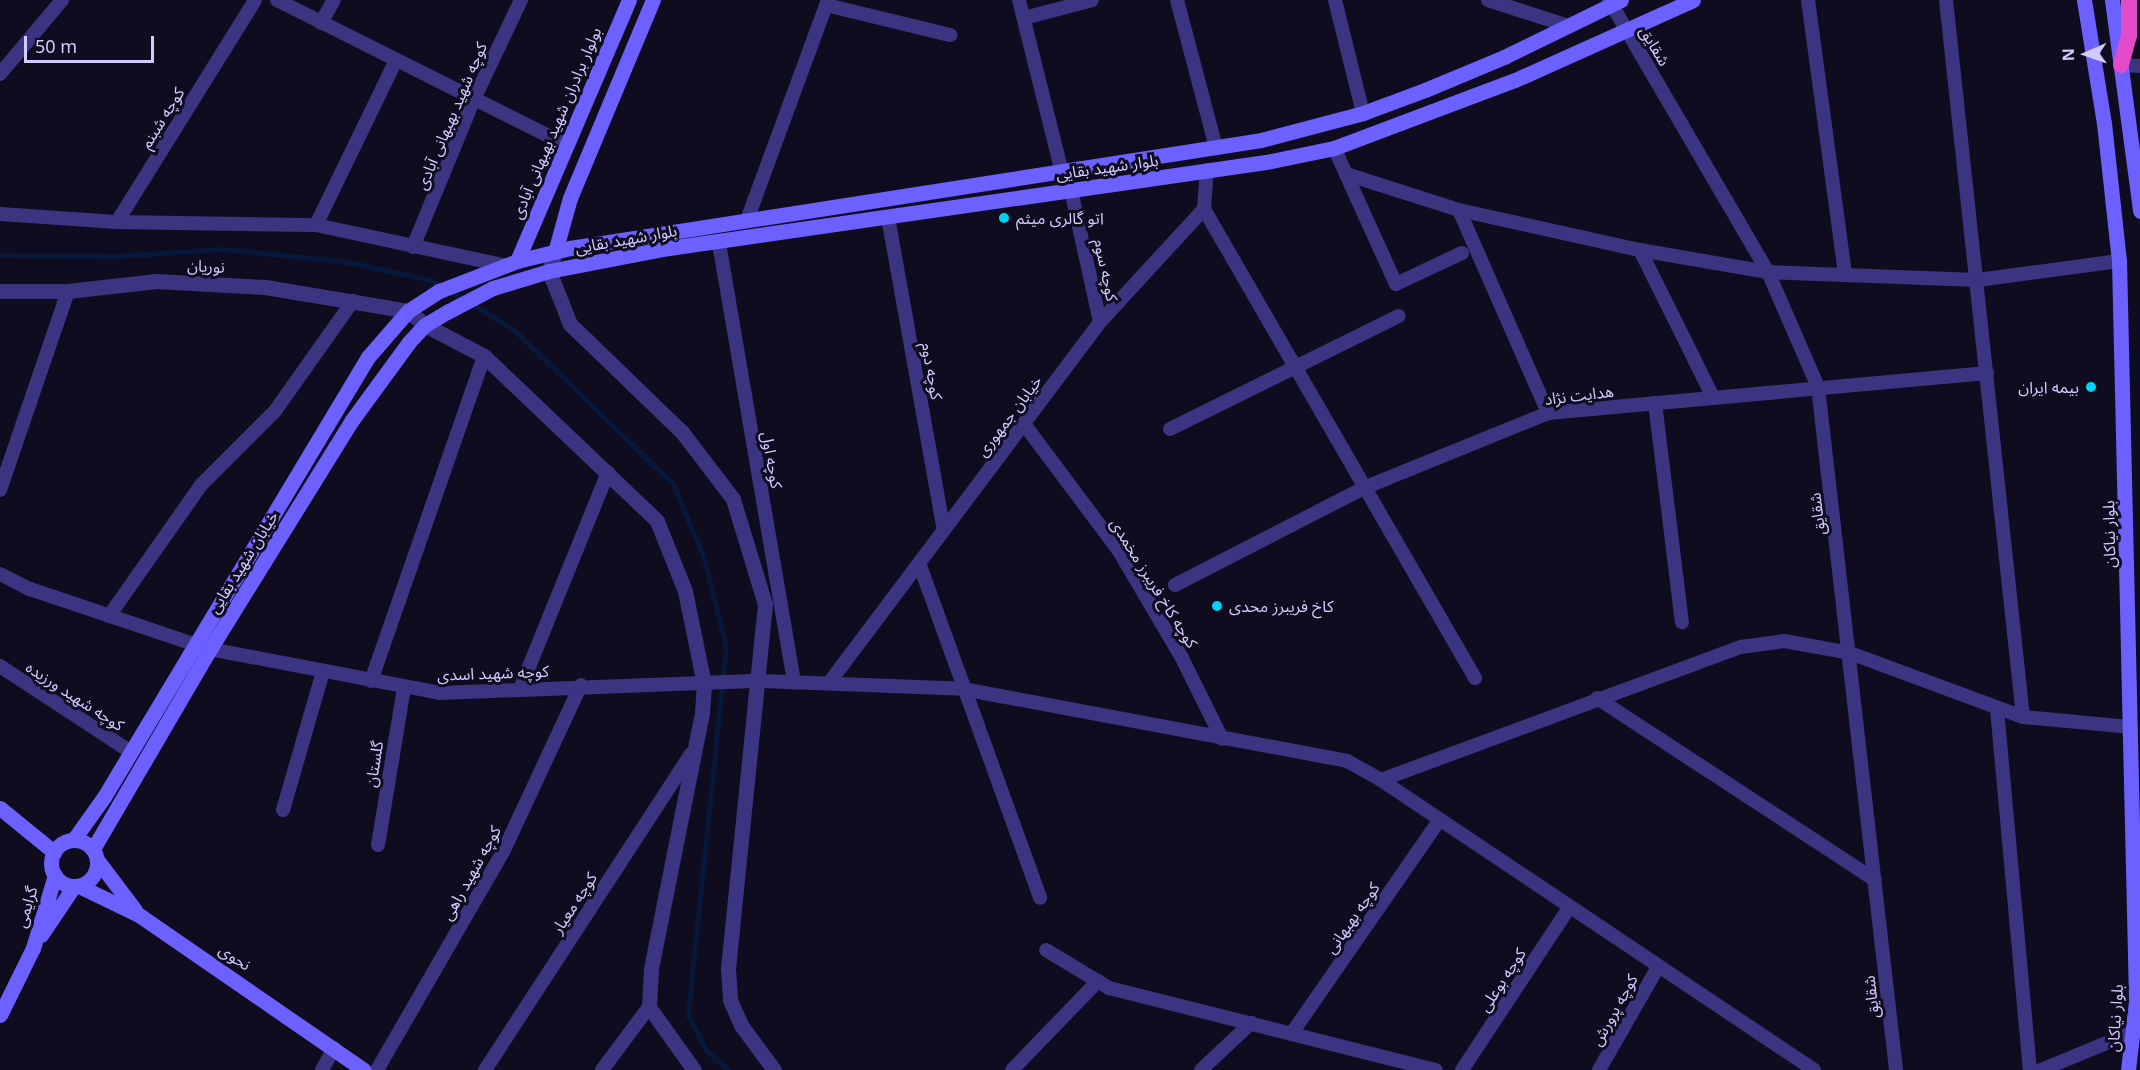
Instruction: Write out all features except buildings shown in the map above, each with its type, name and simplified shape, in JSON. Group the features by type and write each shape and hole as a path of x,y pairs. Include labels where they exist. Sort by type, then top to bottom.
{"highway":[{"path":"2121,65 2129,36 2129,0"}],"main road":[{"name":"بولوار برادران شهید بهبهانی آبادی","path":"510,263 567,145 629,0"},
{"path":"555,252 570,198 653,0"},
{"name":"بلوار شهید بقایی","path":"447,312 502,285 549,271 662,249 888,218 1207,170 1334,148 1515,80 1693,0"},
{"name":"بلوار نیاکان","path":"2084,0 2104,123 2119,261 2130,728 2137,895 2133,1032 2128,1070"},
{"path":"2112,0 2140,211"},
{"name":"بلوار شهید بقایی","path":"408,311 475,274 555,252 1216,148 1363,113 1504,57 1614,1"},
{"name":"خیابان شهید بقایی","path":"74,839 131,752 193,644 368,357 408,311"},
{"name":"خیابان شهید بقایی","path":"95,855 210,649 351,420 425,325 447,312"},
{"path":"0,808 54,852 55,875 77,886"},
{"path":"54,852 74,839 95,855 139,915"},
{"path":"33,948 77,886 93,877 95,855"},
{"name":"گرایمی","path":"0,1014 33,948 55,875"},
{"name":"نحوی","path":"77,886 139,915 364,1070"}],"street":[{"path":"0,75 62,0"},
{"name":"کوچه شبنم","path":"117,222 255,0"},
{"path":"277,0 567,145"},
{"path":"321,24 334,0"},
{"name":"کوچه شهید بهبهانی آبادی","path":"413,247 474,99 521,0"},
{"path":"1019,0 1062,173"},
{"path":"1024,18 1092,0"},
{"path":"1177,0 1216,148"},
{"path":"1335,0 1363,113"},
{"path":"1488,0 1568,26"},
{"path":"1808,0 1845,275"},
{"path":"1946,0 1978,280 2023,717"},
{"name":"شقایق","path":"1614,1 1627,30 1768,272 1818,387 1896,1070"},
{"path":"747,220 827,3 950,35"},
{"path":"316,225 396,60"},
{"path":"2121,65 2140,66"},
{"path":"1334,148 1396,284 1462,253"},
{"path":"1207,170 1204,209 1475,678"},
{"path":"1346,174 1459,210 1640,250 1768,272 1978,280 2119,261"},
{"name":"کوچه سوم","path":"1071,190 1100,322"},
{"name":"خیابان جمهوری","path":"829,683 1100,322 1204,209"},
{"path":"1459,210 1548,413"},
{"path":"0,214 117,222 316,225 413,247 510,263"},
{"name":"کوچه دوم","path":"888,218 944,530"},
{"name":"کوچه اول","path":"718,243 794,683"},
{"path":"1640,250 1713,398"},
{"path":"555,252 549,271 570,324 682,432 733,500 765,604 728,969 730,1000 741,1025 774,1070"},
{"name":"نوریان","path":"0,291 68,291 156,281 265,286 408,311"},
{"path":"0,490 68,291"},
{"path":"109,616 201,485 275,411 352,302"},
{"path":"408,311 425,325 484,356 657,521 685,591 707,684 691,754 651,969 649,1007 602,1070"},
{"path":"1170,429 1399,316"},
{"path":"371,681 484,356"},
{"name":"هدایت نژاد","path":"1175,585 1366,487 1548,413 1987,373"},
{"path":"1655,403 1682,621"},
{"name":"کوچه کاخ فریبرز مخمدی","path":"1023,424 1119,552 1182,658 1222,739"},
{"path":"520,689 608,472"},
{"path":"919,563 1040,898"},
{"path":"0,574 30,589 193,644"},
{"path":"1381,780 1597,698 1741,647 1784,641 1850,652 2023,717 2130,728"},
{"name":"کوچه شهید اسدی","path":"210,649 404,688 440,693 581,685 707,684 759,681 963,689 1347,761 1381,780 1438,822 1814,1070"},
{"name":"کوچه شهید ورزیده","path":"0,666 131,752"},
{"path":"283,810 323,671"},
{"name":"کوچه شهید راهی","path":"377,1070 504,850 581,685"},
{"name":"گلستان","path":"378,845 404,688"},
{"path":"1597,698 1875,880"},
{"path":"1997,709 2030,1070"},
{"name":"کوچه معیار","path":"485,1070 691,754"},
{"name":"کوچه بهبهانی","path":"1292,1033 1438,822"},
{"name":"کوچه بوعلی","path":"1462,1070 1569,908"},
{"path":"1046,950 1108,988 1436,1070"},
{"name":"کوچه پرورش","path":"1599,1070 1658,967"},
{"path":"1012,1070 1098,981"},
{"path":"649,1007 694,1070"},
{"path":"1201,1070 1251,1023"},
{"path":"2041,1070 2133,1032"},
{"path":"322,1070 334,1048"}],"waterway":[{"path":"0,255 116,256 222,249 343,261 431,280 513,329 673,484 704,558 726,646 688,1015 706,1050 728,1070"}],"place":[{"name":"اتو گالری میثم","path":"1004,218"},
{"name":"بیمه ایران","path":"2091,387"},
{"name":"کاخ فریبرز محدی","path":"1217,606"}]}
